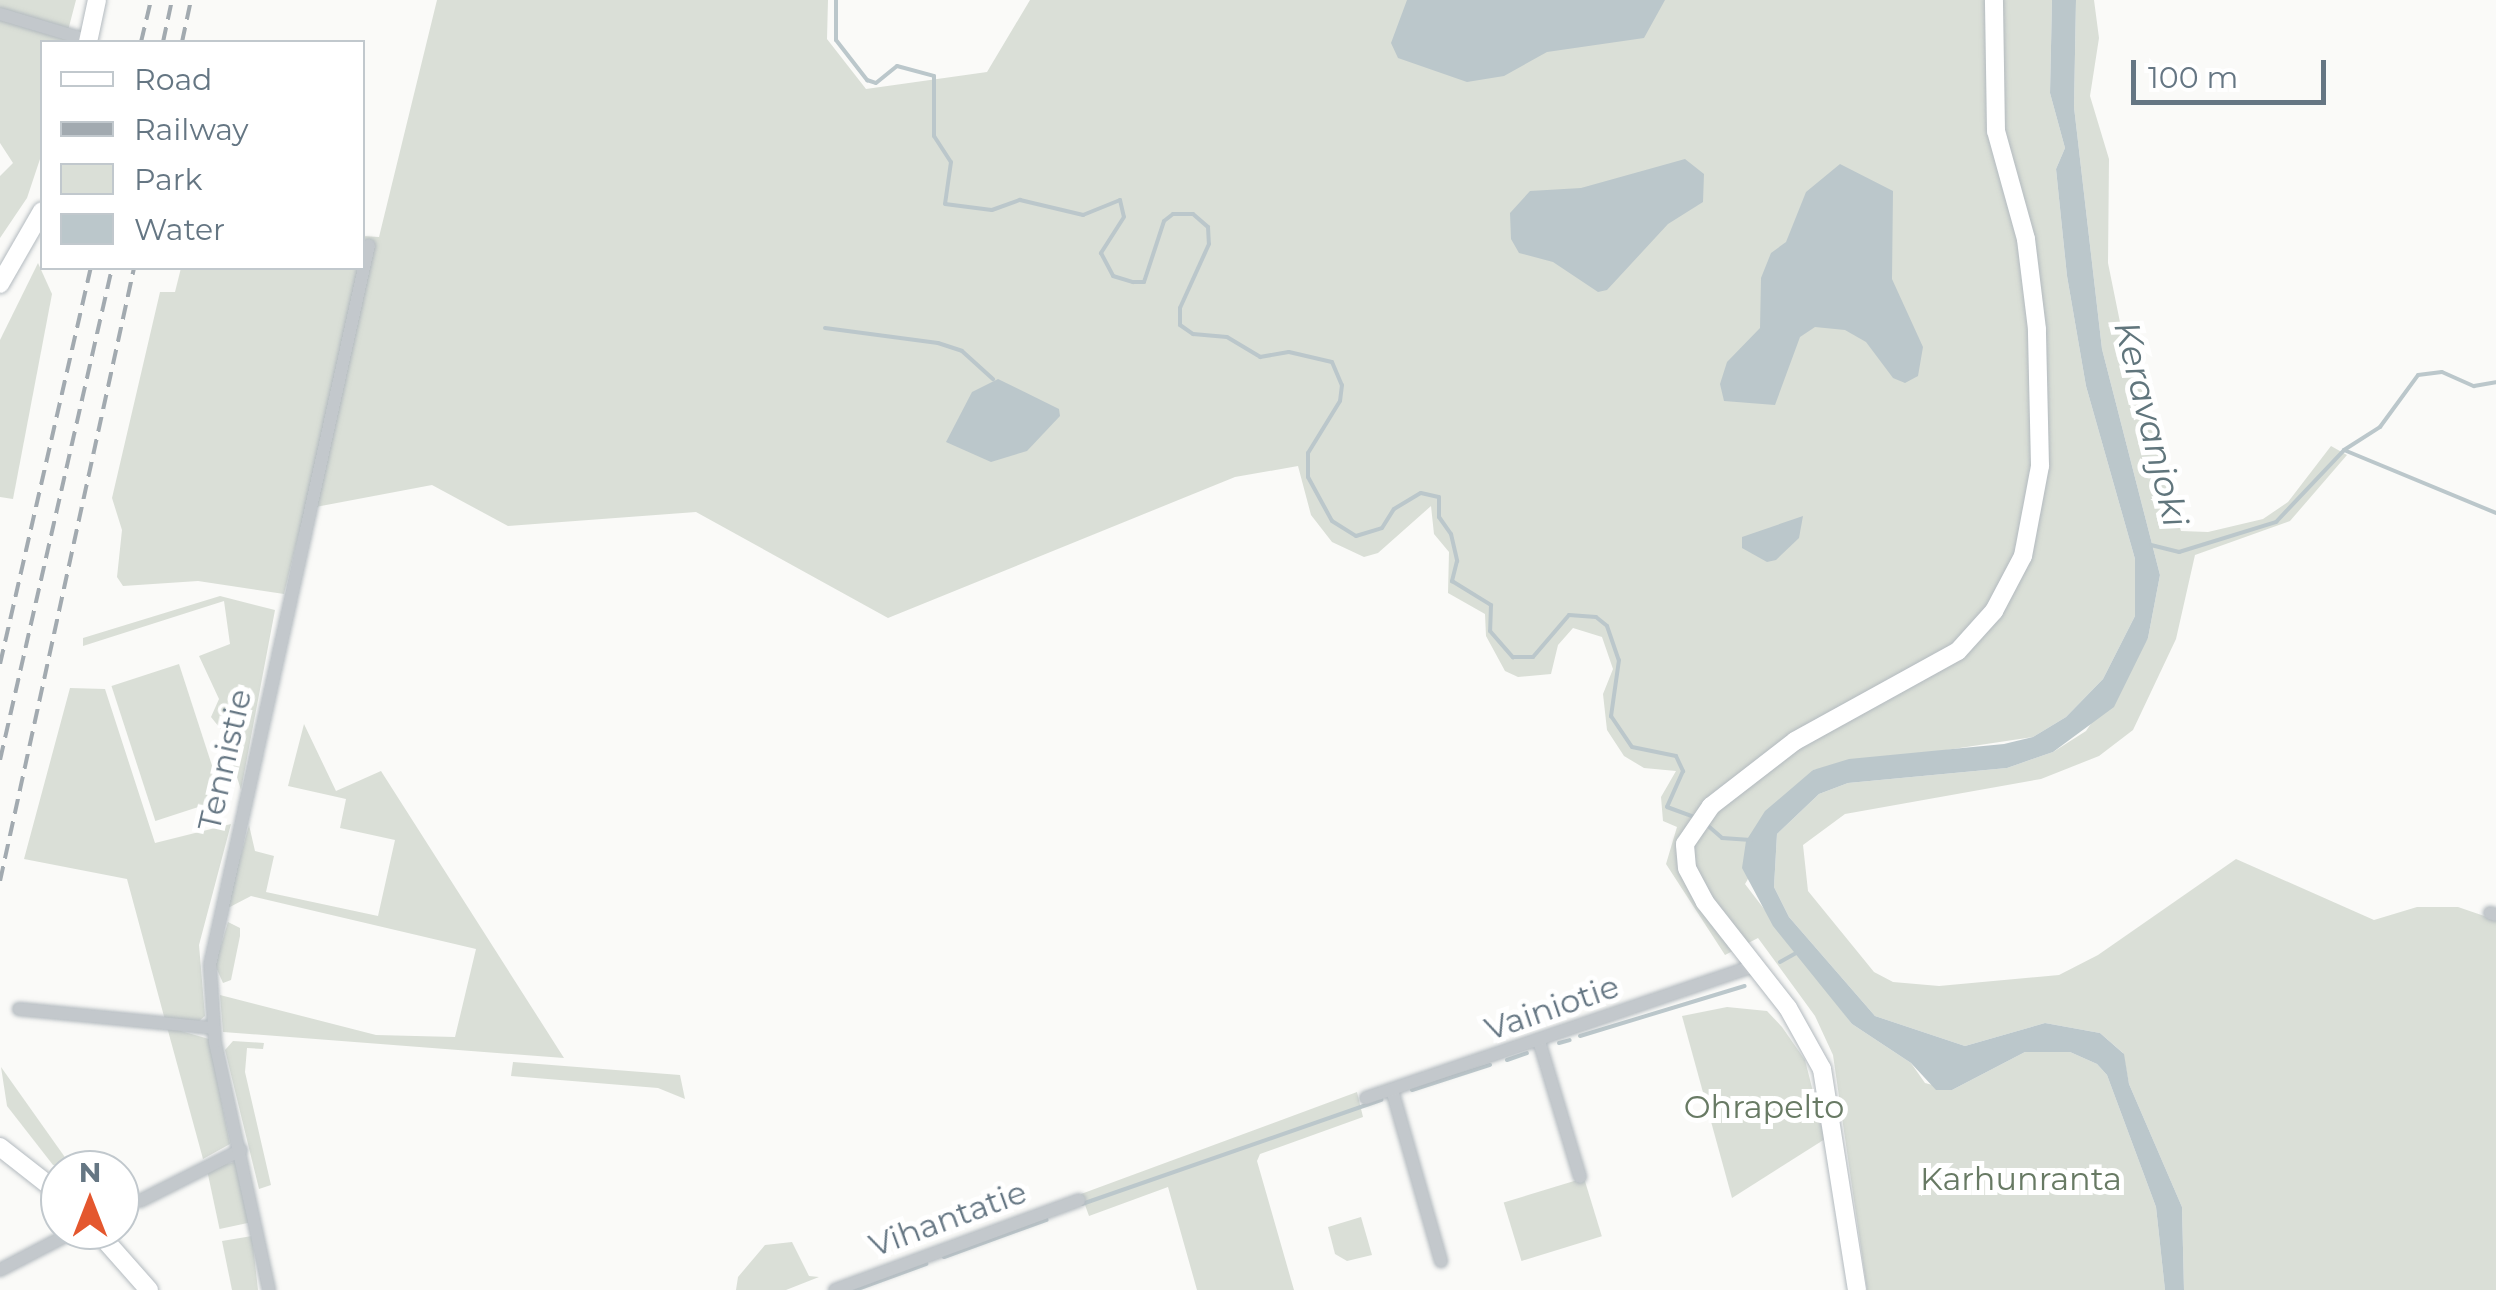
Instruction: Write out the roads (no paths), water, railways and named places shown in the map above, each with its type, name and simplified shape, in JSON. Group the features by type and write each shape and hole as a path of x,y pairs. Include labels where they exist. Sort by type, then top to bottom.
{"street":[{"path":"88,40 97,0"},
{"path":"1857,1290 1822,1069 1788,1008 1692,880 1684,854 1693,826 1712,806 1795,740 1958,651 1994,611 2023,556 2040,466 2037,329 2026,239 1996,130 1994,0"},
{"path":"0,14 85,40"},
{"path":"0,284 40,214"},
{"name":"Tennistie","path":"365,263 369,245"},
{"name":"Tennistie","path":"269,1290 213,1028 210,964 363,270"},
{"name":"Vainiotie","path":"1366,1098 1753,966"},
{"path":"19,1009 213,1028"},
{"path":"1539,1042 1580,1177"},
{"path":"1392,1090 1440,1261"},
{"path":"0,1147 40,1178"},
{"path":"140,1201 241,1150"},
{"name":"Vihantatie","path":"835,1290 1079,1200"},
{"path":"0,1270 40,1249"},
{"path":"114,1250 150,1290"}],"water":[{"path":"1407,0 1665,0 1644,38 1547,52 1504,76 1467,82 1398,58 1391,43"},
{"path":"2052,0 2076,0 2074,107 2102,349 2160,575 2148,638 2114,707 2053,752 2007,768 1848,783 1819,794 1777,834 1774,887 1789,917 1875,1016 1965,1046 2045,1023 2100,1033 2124,1054 2129,1084 2182,1207 2184,1290 2165,1290 2156,1207 2107,1075 2097,1064 2070,1052 2025,1052 1952,1090 1936,1090 1911,1063 1852,1024 1773,926 1742,868 1746,841 1765,811 1813,770 1849,759 2004,744 2033,737 2066,717 2103,679 2135,616 2135,559 2086,386 2067,276 2056,169 2065,148 2050,93"},
{"path":"1685,159 1704,174 1703,202 1668,224 1607,290 1598,292 1553,262 1519,253 1511,239 1510,213 1530,191 1581,188"},
{"path":"1840,164 1893,191 1892,279 1923,347 1918,376 1905,383 1893,378 1866,342 1845,330 1815,327 1800,337 1775,405 1724,401 1720,384 1727,362 1760,328 1761,278 1771,253 1786,242 1806,192"},
{"path":"998,379 1059,409 1060,416 1027,451 991,462 946,442 972,392"},
{"path":"1803,516 1799,538 1776,560 1767,562 1742,548 1742,537"}],"waterway":[{"path":"836,0 836,40 867,80 876,83 897,66 934,76 934,136 951,162 945,204 992,210 1020,200 1083,215 1120,200 1124,217 1101,253 1113,276 1133,282 1144,282 1164,221 1173,214 1193,214 1208,227 1209,244 1180,308 1180,325 1193,334 1227,337 1260,357 1289,352 1332,362 1342,385 1340,401 1308,453 1308,477 1332,521 1356,536 1382,528 1394,509 1421,493 1439,497 1439,517 1451,534 1457,561 1452,581 1491,605 1490,631 1513,657 1533,657 1569,615 1596,617 1607,626 1619,660 1611,716 1632,747 1676,756 1683,771 1667,807 1698,818"},
{"path":"825,328 938,343 962,351 993,379"},
{"name":"Keravanjoki","path":"2151,545 2179,552 2276,522 2344,450 2380,427 2418,375 2442,372 2474,386 2496,382"},
{"path":"2344,450 2496,513"},
{"path":"1706,824 1722,838 1751,840"},
{"path":"1780,962 1798,952"},
{"path":"1580,1036 1745,986"},
{"path":"1559,1043 1570,1040"},
{"path":"1507,1060 1527,1053"},
{"path":"1412,1090 1490,1065"},
{"path":"1082,1204 1381,1100"},
{"path":"944,1257 1046,1220"},
{"path":"855,1290 926,1264"}],"railway":[{"path":"141,40 151,0"},
{"path":"163,40 172,0"},
{"path":"182,40 191,0"},
{"path":"0,664 91,270"},
{"path":"0,760 112,270"},
{"path":"0,881 134,270"}],"park label":[{"name":"Ohrapelto","path":"1764,1107"},
{"name":"Karhunranta","path":"2021,1179"}]}
